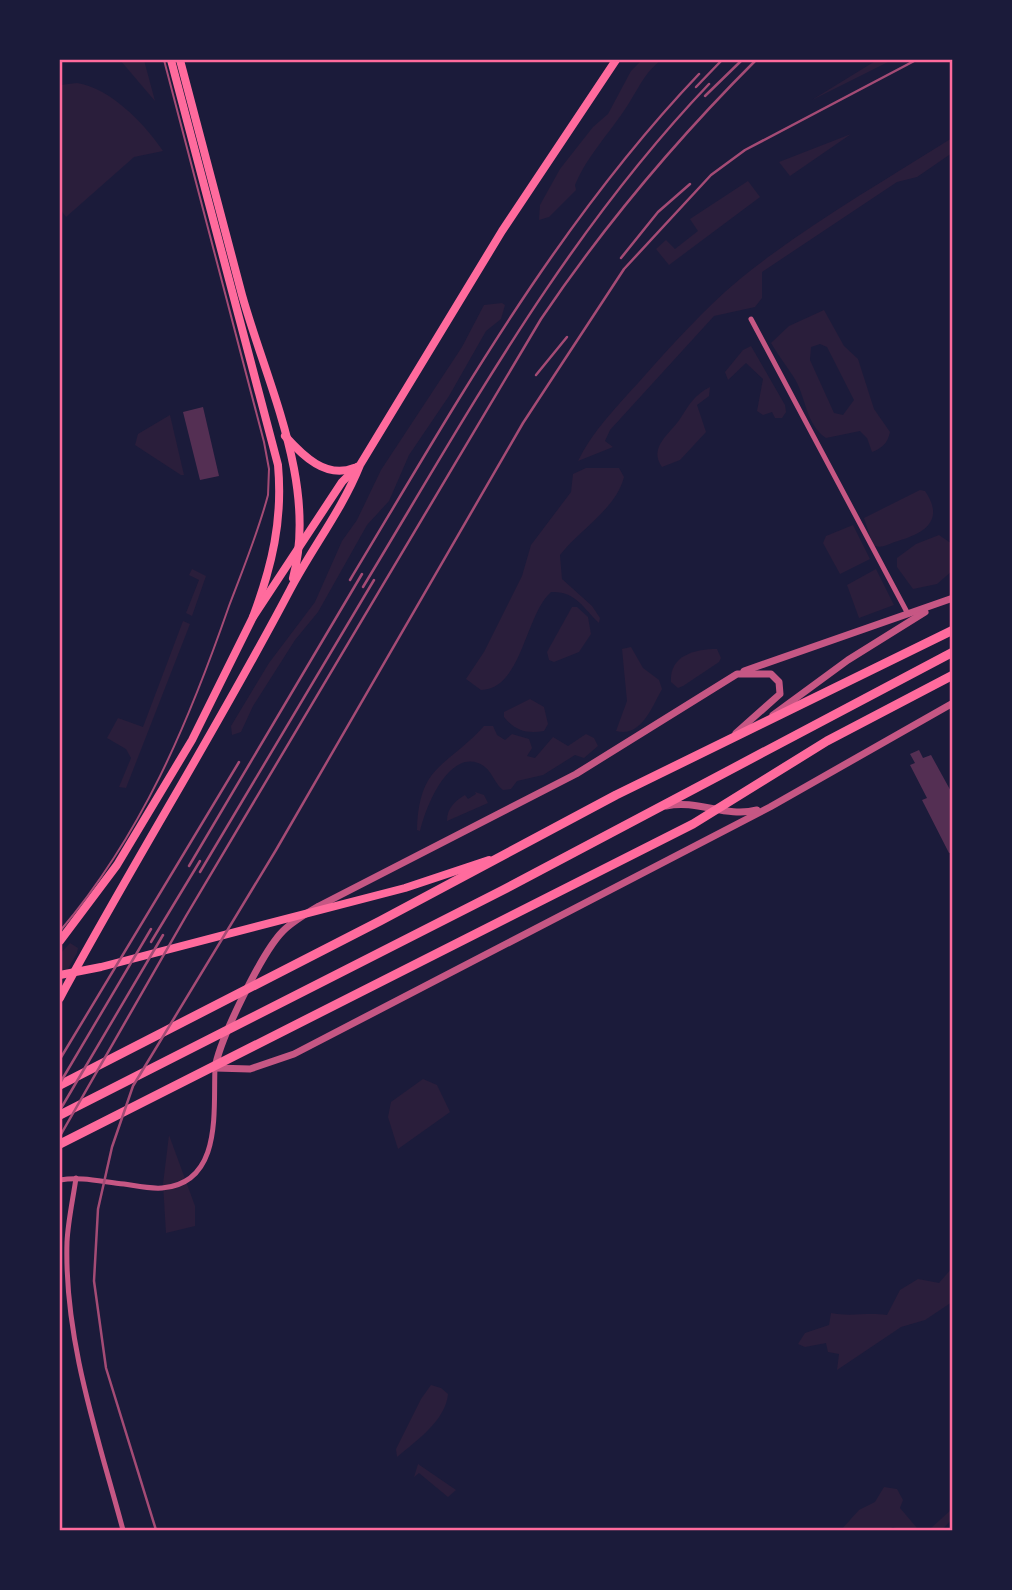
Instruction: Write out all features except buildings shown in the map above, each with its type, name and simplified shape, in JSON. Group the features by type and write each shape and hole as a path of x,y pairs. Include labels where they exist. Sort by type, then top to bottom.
{"main road":[{"path":"171,60 278,465 281,501 276,542 253,617"},
{"path":"180,60 243,297 285,436 297,489 301,543 291,588"},
{"path":"60,998 217,725 291,588 351,489 360,465 502,231 616,60"},
{"path":"285,436 304,457 330,470 342,472 360,465"},
{"path":"60,941 117,865 151,809 199,727 253,617 342,482 360,465"},
{"path":"60,1085 616,795 953,630"},
{"path":"60,1115 503,891 953,652"},
{"path":"60,1144 693,824 827,741 953,676"},
{"path":"60,975 101,967 405,888 460,867 499,858"}],"street":[{"path":"751,318 908,614"},
{"path":"60,1180 76,1178 159,1189 192,1177 205,1163 210,1150 215,1108 215,1068 220,1049 263,960 283,931 301,917 576,774 737,674 797,650 953,598"},
{"path":"756,727 848,660 935,606"},
{"path":"728,740 780,694 779,682 771,674 737,674"},
{"path":"215,1068 250,1069 294,1054 770,807 951,704 953,713"},
{"path":"659,808 698,804 736,814 770,807"},
{"path":"76,1178 67,1241 78,1354 88,1402 123,1531"}],"shaded area":[{"path":"120,60 144,60 155,101"},
{"path":"642,60 661,60 645,78 587,162 575,185 576,190 549,217 539,220 540,205 560,169 593,127 608,114 631,71"},
{"path":"877,60 892,60 812,100"},
{"path":"77,83 114,99 136,118 163,151 134,157 66,217 60,209 60,85"},
{"path":"851,134 790,176 779,162"},
{"path":"952,138 952,153 917,177 897,182 762,272 762,298 755,307 714,316 610,430 605,441 613,447 578,461 622,400 713,303 740,279 817,223"},
{"path":"748,181 760,197 669,265 656,249 666,240 675,249 698,231 690,219"},
{"path":"484,305 505,305 501,319 486,331 449,396 409,455 389,501 367,525 318,612 295,640 253,706 241,732 232,735 231,726 269,663 315,602 342,541 357,520 381,470 462,347"},
{"path":"824,310 844,346 858,359 874,409 890,432 882,447 872,452 867,438 860,431 826,438 819,432 797,384 771,343 789,326","holes":["820,344 827,347 854,400 843,415 834,413 810,360 811,347"]},
{"path":"751,346 785,405 786,412 782,418 775,418 772,412 763,415 757,411 763,379 746,363 728,380 725,372 743,350"},
{"path":"710,387 709,396 697,405 706,432 680,460 662,467 658,453 662,441 692,401"},
{"path":"170,415 184,475 135,445 138,434"},
{"path":"586,468 619,468 624,477 606,509 560,555 562,579 592,606 600,618 599,623 573,597 551,592 542,603 506,678 495,686 481,690 466,679 484,652 522,576 531,545 571,492 573,474"},
{"path":"920,490 925,491 931,501 933,510 929,524 908,538 882,546 873,545 864,518"},
{"path":"853,525 870,559 840,574 823,543 826,536"},
{"path":"939,535 952,544 952,571 937,584 913,589 897,567 897,558 916,544"},
{"path":"192,569 206,576 192,616 186,613 199,580 189,575"},
{"path":"876,569 894,605 859,618 847,585"},
{"path":"572,607 577,607 588,617 591,634 579,652 554,662 549,660 547,652"},
{"path":"183,621 190,624 126,788 119,787 131,758 126,749 107,738 118,718 143,727"},
{"path":"631,647 643,668 659,680 662,689 639,726 625,732 616,731 627,701 622,649"},
{"path":"717,649 721,658 719,662 683,686 678,688 671,682 674,665 685,655"},
{"path":"530,699 544,707 548,724 544,731 522,730 512,726 504,717 504,712"},
{"path":"484,726 493,726 497,735 505,740 512,734 529,739 532,748 527,756 535,758 553,737 568,746 586,734 594,738 598,746 584,758 575,755 543,775 517,781 511,789 503,790 483,765 467,762 457,766 439,785 420,831 417,830 419,808 429,779"},
{"path":"475,792 484,795 488,803 447,821 448,812 455,802 465,795 468,799 476,794"},
{"path":"70,943 78,948 77,953 60,983 60,954"},
{"path":"423,1079 437,1085 450,1112 398,1149 388,1117 391,1102"},
{"path":"169,1135 195,1206 195,1226 166,1233 163,1184"},
{"path":"952,1268 952,1302 925,1320 901,1327 837,1370 839,1354 828,1352 826,1343 805,1347 798,1344 805,1333 829,1325 831,1313 887,1315 900,1290 918,1279 939,1283"},
{"path":"431,1385 448,1394 442,1413 421,1437 397,1457 396,1449"},
{"path":"418,1464 456,1490 448,1497 419,1473 414,1477"},
{"path":"884,1487 897,1489 903,1500 900,1508 917,1528 930,1529 952,1509 952,1519 942,1530 900,1530 893,1527 886,1530 841,1530 859,1510 875,1502"}],"tram line":[{"path":"60,931 115,856 160,776 197,693 268,495 269,469 264,442 164,60"}],"railway":[{"path":"696,87 722,60"},
{"path":"705,96 742,60"},
{"path":"60,1136 186,916 541,319 642,184 756,60"},
{"path":"156,1530 106,1368 94,1281 98,1209 112,1147 133,1086 276,850 523,423 624,269 711,175 745,150 916,60"},
{"path":"350,580 469,382 554,254 647,132 699,74"},
{"path":"363,587 482,390 564,263 609,201 709,84"},
{"path":"621,258 658,212 690,184"},
{"path":"536,375 567,337"},
{"path":"189,866 362,574"},
{"path":"200,872 374,580"},
{"path":"60,1059 239,762"},
{"path":"151,942 200,861"},
{"path":"60,1083 151,929"},
{"path":"60,1110 163,935"}]}
